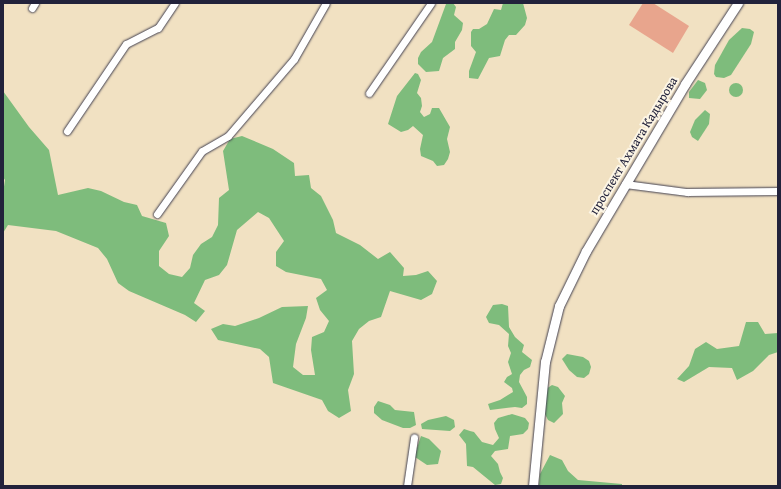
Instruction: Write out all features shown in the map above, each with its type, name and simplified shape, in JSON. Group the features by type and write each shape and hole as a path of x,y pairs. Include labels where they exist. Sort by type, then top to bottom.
{"street":[{"path":"67,131 126,44 158,28 175,3"},
{"path":"157,214 202,151 228,136 294,59 326,3"},
{"path":"369,92 431,3"},
{"name":"проспект Ахмата Кадырова","path":"533,486 545,362 559,306 586,251 625,184 685,84 738,3"},
{"path":"625,184 687,192 778,191"},
{"path":"407,486 414,438"}],"green space":[{"path":"453,3 456,7 454,15 463,23 462,30 455,42 455,49 443,58 439,71 426,72 418,64 418,58 421,52 432,42 446,4"},
{"path":"503,3 523,3 527,18 525,25 516,35 509,35 505,40 500,56 489,58 478,79 469,78 469,71 476,52 471,46 471,32 473,29 479,29 487,24 494,9 501,10"},
{"path":"742,28 750,29 754,32 751,44 731,75 724,78 716,77 714,74 715,65 729,40"},
{"path":"415,73 418,74 421,80 417,93 421,98 422,106 420,112 424,117 430,114 432,108 439,108 450,127 447,139 450,152 444,165 437,166 433,161 421,156 420,149 423,135 413,126 408,130 401,132 388,124 397,96"},
{"path":"698,80 705,83 707,90 700,99 689,98 689,92"},
{"path":"733,83 739,83 743,87 743,93 739,97 733,97 729,93 729,87"},
{"path":"3,91 29,127 49,150 58,195 88,188 101,191 124,202 137,205 142,216 166,223 169,236 159,251 159,266 169,274 182,277 190,268 193,255 201,244 212,237 218,225 219,198 229,190 223,151 230,139 242,136 273,149 294,163 295,176 309,175 311,188 321,196 333,220 336,233 360,245 378,259 390,252 404,268 403,276 416,275 428,271 437,281 432,294 421,300 390,291 381,317 369,321 359,329 352,341 354,374 348,390 351,411 339,418 328,411 322,400 273,383 269,357 260,349 218,340 211,329 223,324 235,326 259,318 282,307 308,306 306,318 296,344 293,367 303,375 315,375 311,350 312,337 324,332 329,321 320,310 316,298 327,290 321,279 286,272 276,266 276,252 284,241 269,218 258,212 237,230 227,265 219,275 205,280 194,303 205,311 196,322 185,315 129,291 118,283 107,259 98,248 56,231 8,225 3,233 3,193 5,180 3,177"},
{"path":"705,110 710,114 709,124 698,141 692,137 690,132 695,120"},
{"path":"502,304 508,306 509,327 515,337 524,345 522,352 532,360 530,367 524,370 520,375 519,382 527,397 527,404 522,408 515,407 490,410 488,404 500,400 513,392 512,388 504,382 507,377 512,374 508,362 511,353 508,346 509,334 499,325 489,323 486,317 493,305"},
{"path":"746,322 758,322 765,334 778,333 778,352 769,355 753,371 737,380 732,368 709,367 684,382 677,379 689,366 695,349 706,342 717,349 739,346"},
{"path":"567,354 583,357 589,361 591,367 589,374 584,378 577,377 569,370 562,359"},
{"path":"552,385 558,387 565,396 562,403 563,414 554,423 548,420 545,414 546,389"},
{"path":"378,401 390,405 395,410 414,412 416,425 410,428 403,428 382,420 374,413 374,407"},
{"path":"512,414 525,418 529,423 528,429 523,434 510,436 508,449 495,451 491,456 498,464 503,478 501,484 495,485 473,467 467,466 466,444 459,435 464,429 474,432 482,442 493,445 499,438 494,423 498,418"},
{"path":"446,416 454,420 455,427 450,431 422,429 421,424 428,420"},
{"path":"421,436 429,439 441,451 438,464 427,465 415,457"},
{"path":"550,455 562,460 568,471 578,480 622,484 622,486 539,486 540,474"}],"building":[{"path":"643,3 653,3 689,26 673,53 629,25"}]}
